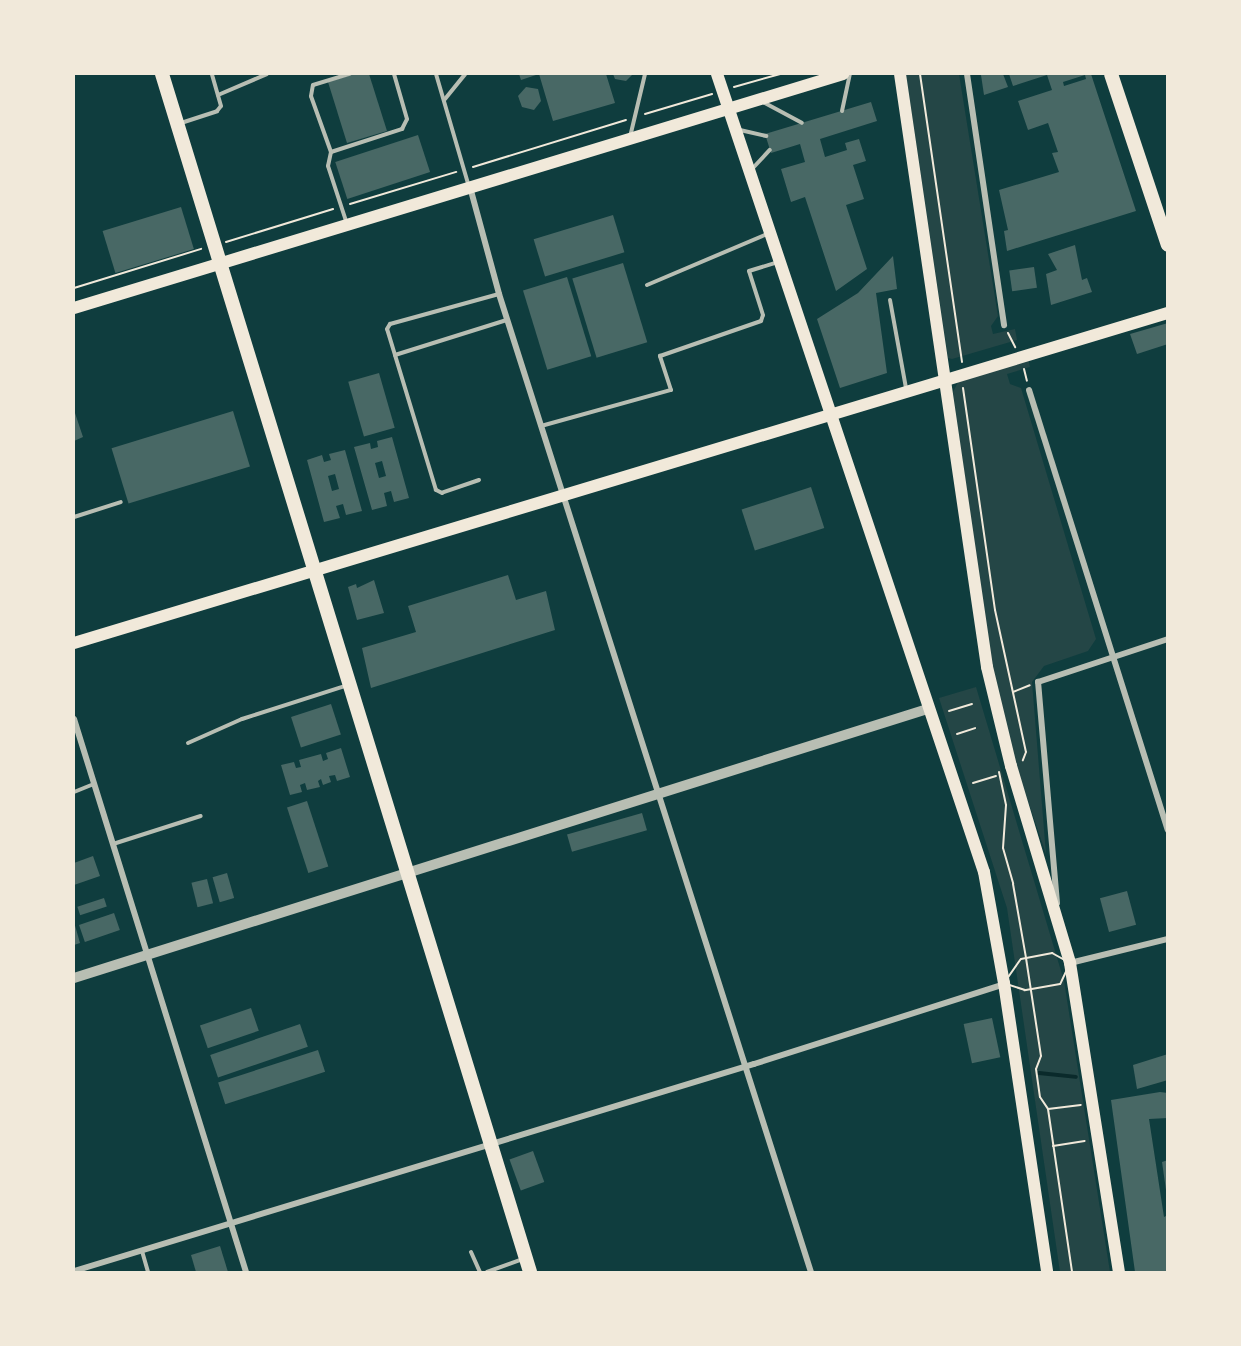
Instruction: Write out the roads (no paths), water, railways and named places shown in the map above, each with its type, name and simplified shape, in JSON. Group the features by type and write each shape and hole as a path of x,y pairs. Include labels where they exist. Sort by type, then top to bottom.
{"main road":[{"path":"162,74 530,1272"},
{"path":"717,74 927,709 984,872 1005,983 1047,1272"},
{"path":"74,308 843,74"},
{"path":"900,74 987,667 1011,766 1070,963 1119,1272"},
{"path":"1111,74 1167,245"},
{"path":"74,643 1167,313"}],"street":[{"path":"967,74 1004,325"},
{"path":"470,187 499,294 811,1272"},
{"path":"1029,390 1167,830"},
{"path":"1058,921 1038,682 1167,639"},
{"path":"74,978 927,709"},
{"path":"74,719 246,1272"},
{"path":"1070,963 1167,939"},
{"path":"74,1270 745,1066 1005,983"}],"lane":[{"path":"177,124 217,111 221,106 212,74"},
{"path":"218,95 267,74"},
{"path":"347,225 328,166 331,152 311,96 314,85 350,74"},
{"path":"331,152 402,129 407,119 394,74"},
{"path":"436,74 470,187"},
{"path":"445,99 465,74"},
{"path":"630,139 645,74"},
{"path":"842,111 850,74"},
{"path":"758,100 802,123"},
{"path":"736,130 766,136"},
{"path":"750,172 770,150"},
{"path":"646,285 686,271 706,256 770,233"},
{"path":"541,426 671,390 660,356 764,319 749,271 780,262"},
{"path":"479,480 442,493 436,490 387,329 390,324 499,294"},
{"path":"890,300 907,392"},
{"path":"395,356 508,320"},
{"path":"74,517 122,502"},
{"path":"188,743 242,720 350,685"},
{"path":"74,792 94,784"},
{"path":"113,844 201,816"},
{"path":"142,1250 148,1272"},
{"path":"471,1252 480,1272"},
{"path":"487,1272 525,1258"}],"waterway":[{"path":"1039,1073 1076,1077"}]}
